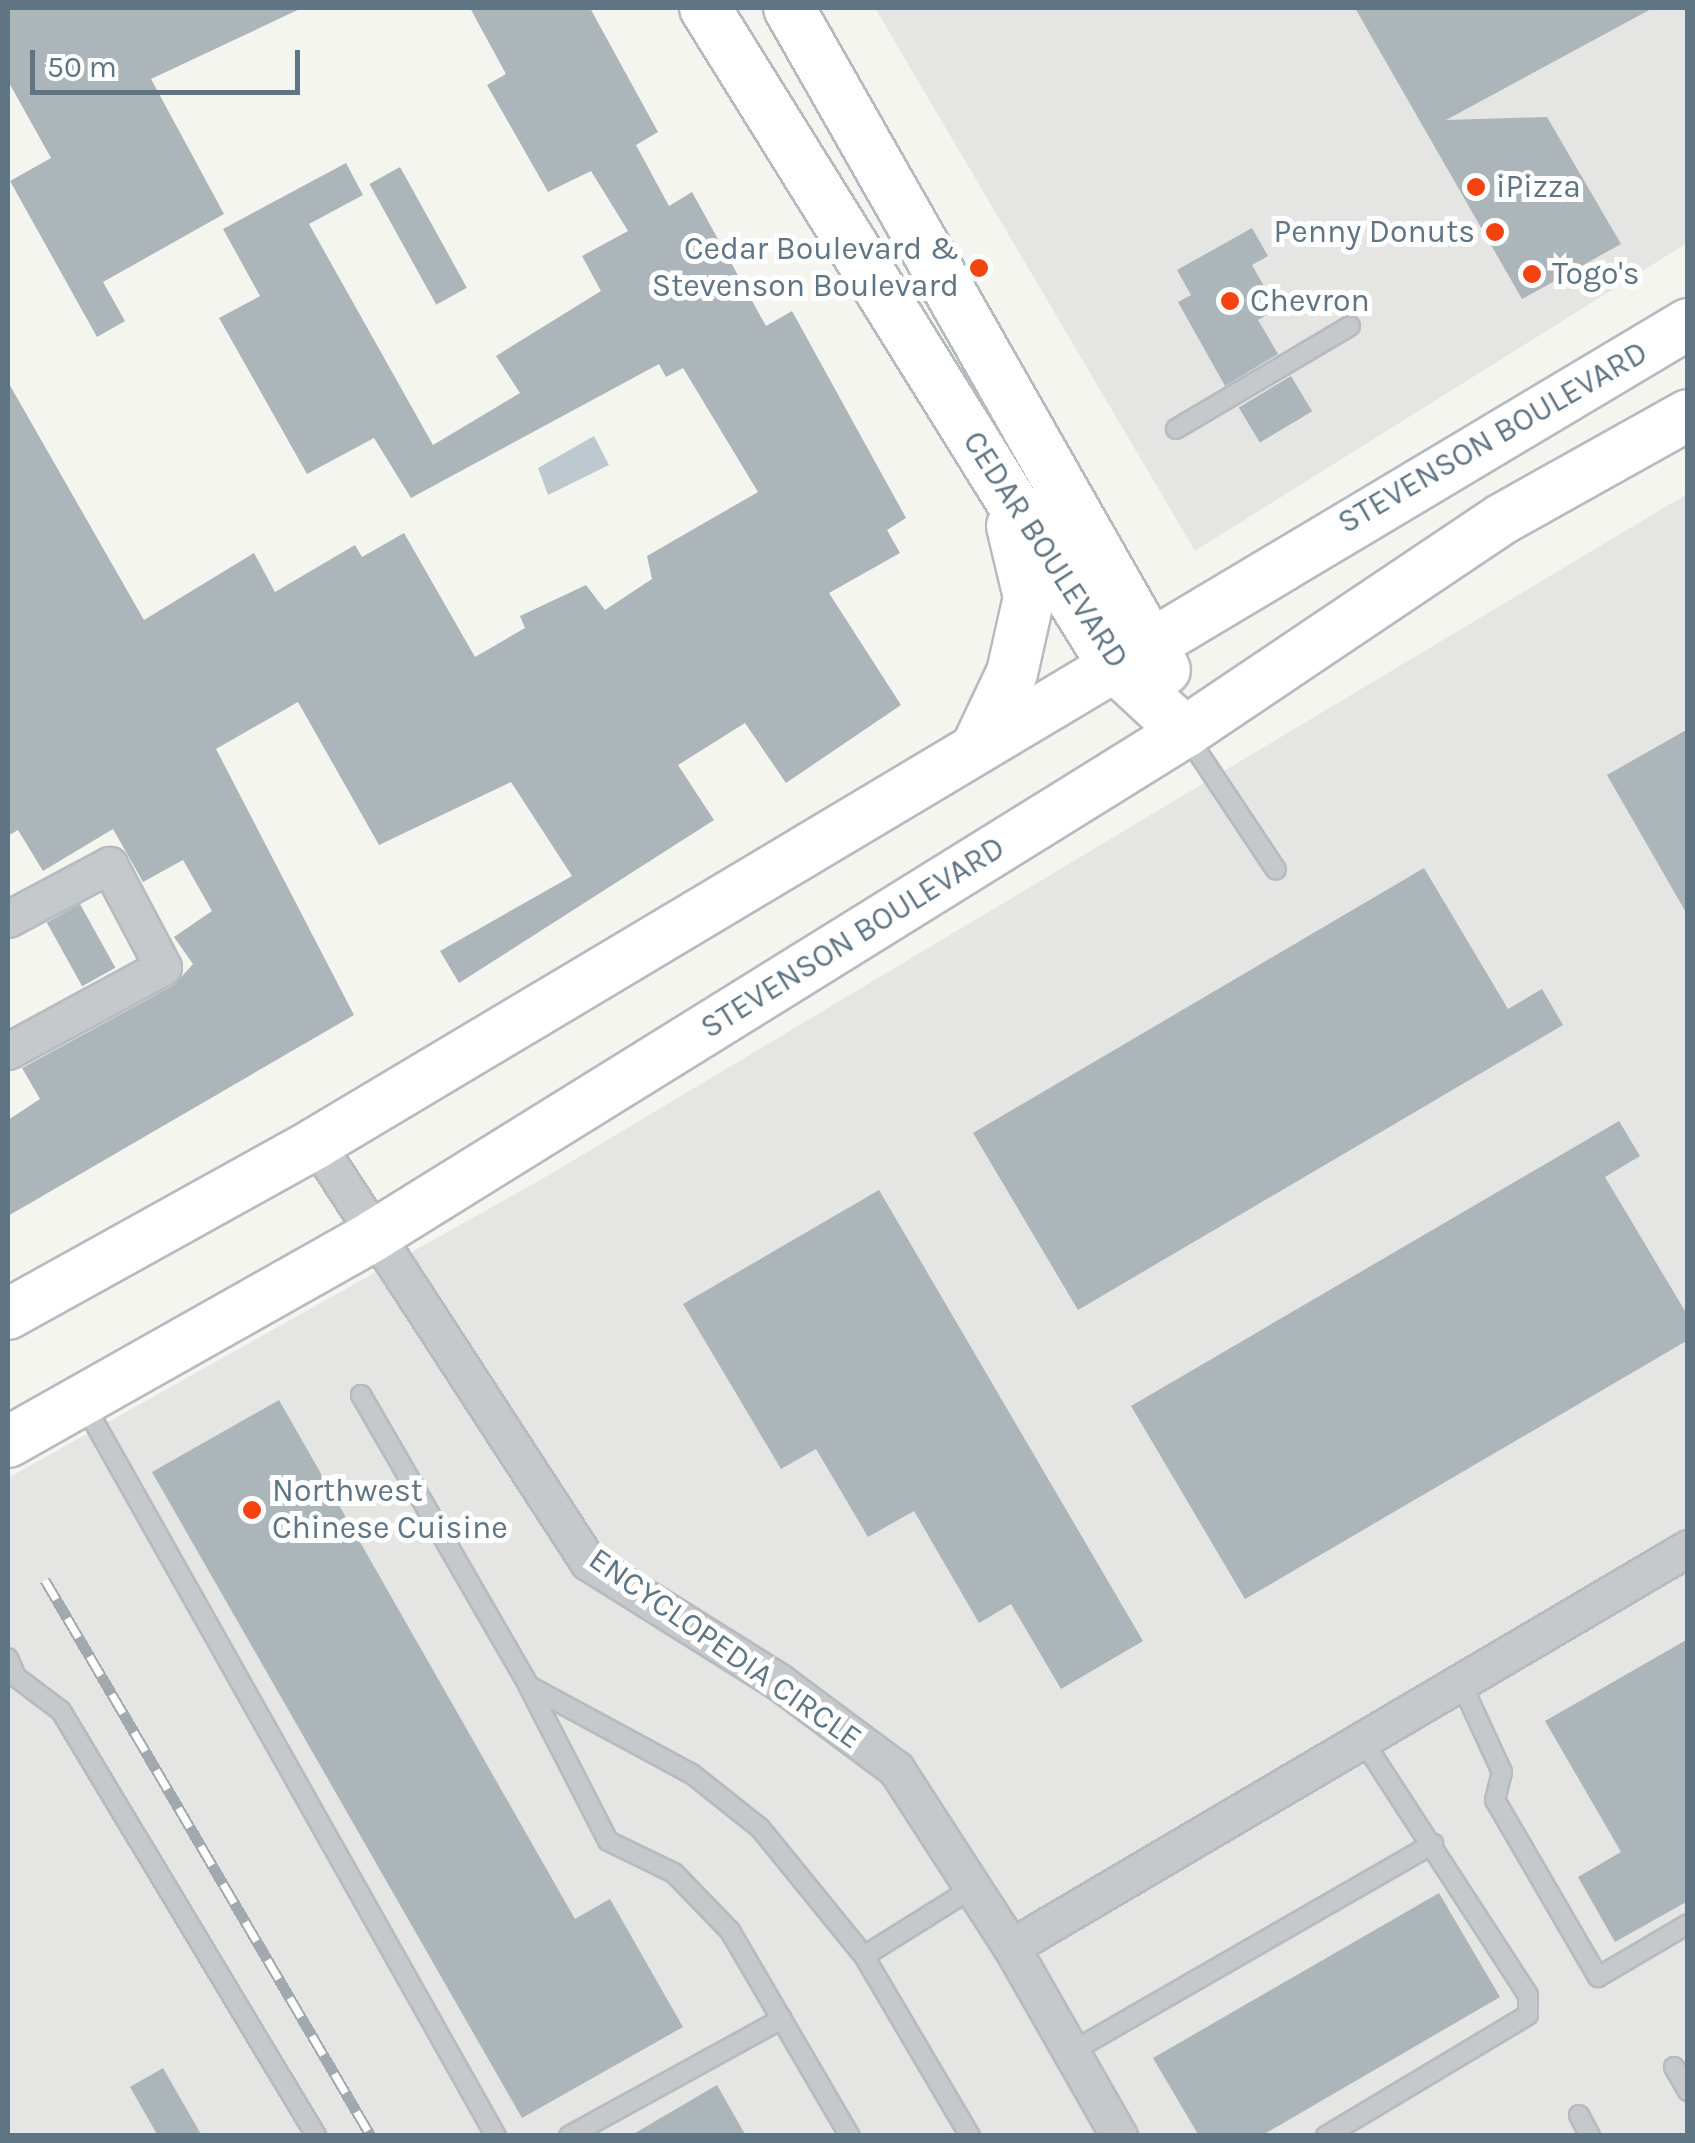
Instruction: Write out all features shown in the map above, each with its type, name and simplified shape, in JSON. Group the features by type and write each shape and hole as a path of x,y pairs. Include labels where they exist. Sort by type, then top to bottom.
{"main road":[{"name":"CEDAR BOULEVARD","path":"705,8 1001,482 1135,654"},
{"name":"CEDAR BOULEVARD","path":"789,8 1135,654 1185,732"},
{"name":"STEVENSON BOULEVARD","path":"8,1314 316,1143 1688,324"},
{"name":"STEVENSON BOULEVARD","path":"8,1442 373,1236 1185,732 1502,518 1688,415"},
{"path":"976,749 1012,673 1029,596 1001,482"}],"street":[{"path":"8,918 109,864 163,967 8,1050"},
{"name":"ENCYCLOPEDIA CIRCLE","path":"316,1143 588,1562 779,1682 896,1769 1012,1947 1119,2136"},
{"path":"1012,1947 1688,1548"}],"lane":[{"path":"1176,430 1350,326"},
{"path":"1185,732 1276,870"},
{"path":"361,1395 529,1686 608,1842 674,1873 730,1931 850,2136"},
{"path":"81,1400 496,2136"},
{"path":"8,1658 12,1679 61,1711 316,2136"},
{"path":"1461,1683 1502,1772 1494,1800 1598,1977 1688,1924"},
{"path":"529,1686 692,1774 760,1828 864,1956 970,2136"},
{"path":"1326,2136 1528,2015 1528,1995 1362,1740"},
{"path":"1071,2052 1433,1844"},
{"path":"864,1956 973,1888"},
{"path":"569,2136 782,2020"},
{"path":"1674,2067 1688,2090"},
{"path":"1579,2115 1590,2136"}],"shaded area":[{"path":"875,8 1687,8 1687,243 1195,551"},
{"path":"594,436 609,465 548,495 538,468"},
{"path":"1687,494 1687,2135 8,2135 8,1478 542,1179"}],"building":[{"path":"8,8 302,8 151,79 224,214 103,282 125,321 97,337 10,181 51,158 8,81"},
{"path":"470,8 590,8 658,132 636,145 669,206 692,192 766,326 792,311 906,518 887,530 900,553 829,593 901,705 786,783 745,723 678,765 714,820 459,983 440,951 572,876 511,782 379,845 298,702 216,749 354,1015 8,1216 8,1120 40,1099 22,1068 174,985 193,964 174,937 212,911 183,860 143,882 113,829 43,871 18,830 8,836 8,382 144,620 254,553 275,592 355,545 362,557 404,533 475,657 525,628 520,616 586,585 605,610 652,579 647,556 758,492 683,368 666,377 659,364 411,498 374,438 307,474 219,318 260,296 223,229 346,163 363,195 309,224 433,445 520,393 496,356 601,291 582,256 628,231 591,171 548,192 487,85 506,74"},
{"path":"1355,8 1653,8 1446,120 1547,117 1621,244 1522,299"},
{"path":"400,167 467,288 436,305 369,184"},
{"path":"1252,228 1268,256 1252,265 1277,309 1258,320 1278,354 1225,386 1178,302 1191,295 1177,270"},
{"path":"1291,376 1312,411 1260,443 1239,407"},
{"path":"1688,729 1688,916 1607,775"},
{"path":"1424,868 1508,1009 1542,989 1563,1025 1078,1310 973,1133"},
{"path":"80,904 115,968 82,986 47,922"},
{"path":"1619,1121 1640,1156 1605,1177 1688,1316 1688,1340 1245,1599 1131,1406"},
{"path":"879,1190 1143,1641 1061,1689 1011,1604 979,1623 914,1511 868,1537 816,1449 781,1469 683,1304"},
{"path":"279,1400 575,1919 610,1899 683,2027 522,2118 152,1472"},
{"path":"1688,1639 1688,1901 1615,1942 1578,1877 1621,1852 1545,1721"},
{"path":"1439,1893 1500,1997 1261,2136 1199,2136 1153,2058"},
{"path":"163,2068 202,2136 158,2136 130,2087"},
{"path":"717,2085 746,2136 630,2136"}],"railway":[{"path":"45,1580 371,2136"}],"place":[{"name":"iPizza","path":"1476,187"},
{"name":"Penny Donuts","path":"1495,232"},
{"name":"Cedar Boulevard & Stevenson Boulevard","path":"979,268"},
{"name":"Togo's","path":"1532,274"},
{"name":"Chevron","path":"1230,301"},
{"name":"Northwest Chinese Cuisine","path":"252,1510"}]}
